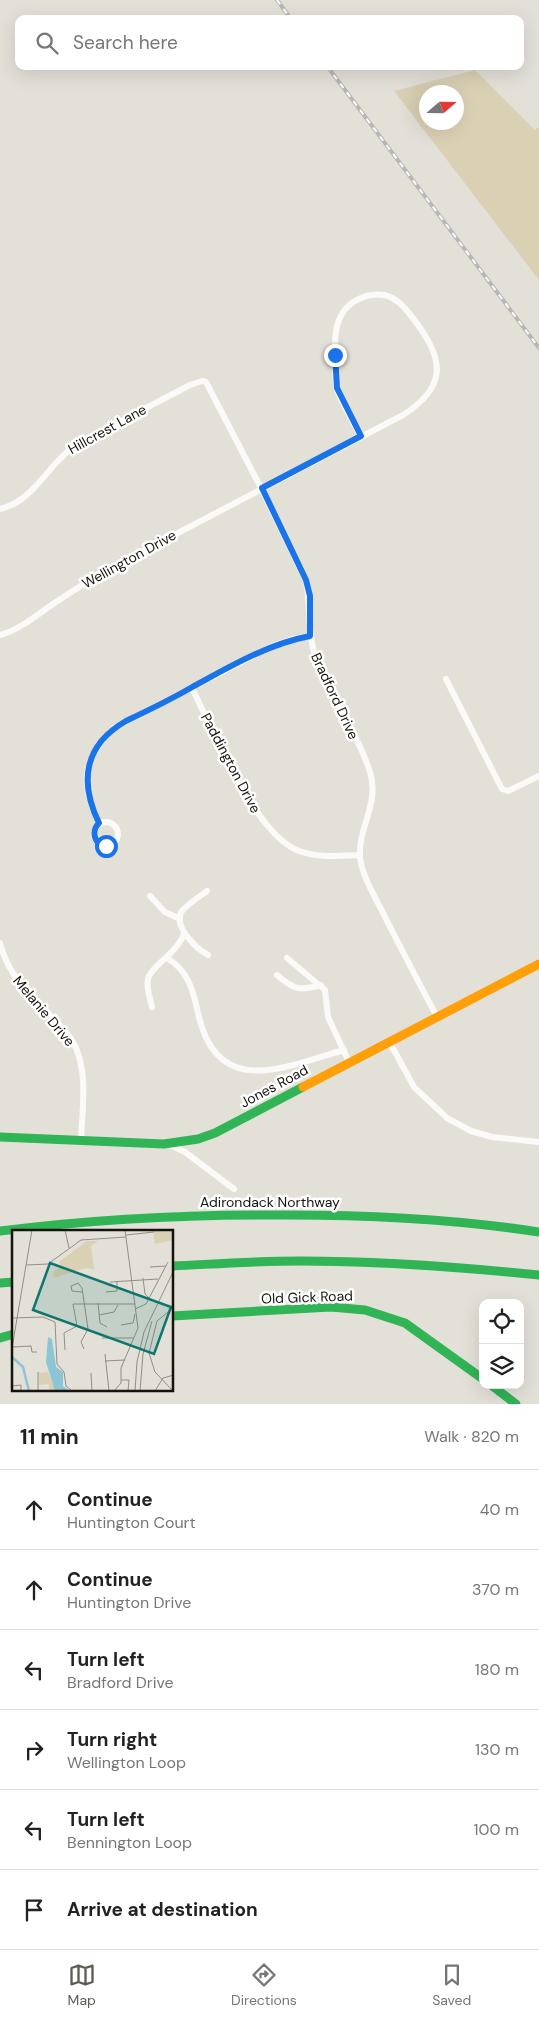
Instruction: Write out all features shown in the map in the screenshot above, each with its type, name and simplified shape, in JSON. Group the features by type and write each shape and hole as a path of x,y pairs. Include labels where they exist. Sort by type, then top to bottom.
{"main road":[{"name":"Jones Road","path":"0,1137 168,1144 198,1139 215,1133 539,964"},
{"name":"Adirondack Northway","path":"0,1231 51,1225 148,1218 275,1215 356,1216 403,1219 539,1232"},
{"path":"174,1266 246,1262 368,1262 449,1266 539,1275"},
{"name":"Old Gick Road","path":"174,1316 331,1307 365,1310 397,1319 410,1325 479,1376"},
{"path":"496,1389 516,1404"}],"street":[{"path":"384,295 400,303 429,339 436,358 436,380 428,396 420,403 403,415 361,436 337,388 336,325 344,310 357,300 365,296 384,295"},
{"name":"Bradford Drive","path":"202,381 206,382 210,388 262,488 306,580 310,596 310,636 314,653 370,772 373,796 360,845 360,855 365,874 437,1017"},
{"name":"Hillcrest Lane","path":"0,509 16,503 26,496 60,456 76,444 190,385 202,381"},
{"name":"Wellington Drive","path":"0,635 22,624 82,584 361,436"},
{"path":"99,823 88,795 89,762 98,745 114,728 270,647 293,639 310,636"},
{"path":"446,679 502,788 508,791 539,776"},
{"name":"Paddington Drive","path":"192,688 248,797 261,819 274,834 292,848 313,854 360,855"},
{"path":"152,1007 148,979 153,970 181,943 184,934 180,919 181,912 207,891"},
{"path":"150,896 165,912 180,919"},
{"path":"184,934 208,955"},
{"name":"Melanie Drive","path":"0,943 18,983 58,1023 76,1048 82,1069 83,1085 81,1140"},
{"path":"167,958 178,966 187,977 193,988 201,1026 221,1058 233,1067 246,1070 267,1070 344,1050"},
{"path":"287,958 321,985 327,994 328,1017 349,1062"},
{"path":"277,975 295,988 302,990 321,985"},
{"path":"390,1041 414,1087 421,1096 447,1118 464,1128 492,1137 539,1142"},
{"path":"168,1144 185,1152 234,1189"}],"shaded area":[{"path":"475,70 535,130 539,127 539,280 424,130 464,130 464,85 419,85 419,124 394,91"}],"railway":[{"path":"277,0 288,15"},
{"path":"330,70 539,348"}],"traffic: fast":[{"path":"0,1137 164,1144 198,1139 215,1133 303,1087"},
{"path":"0,1231 107,1220 251,1215 413,1219 539,1232"},
{"path":"174,1266 331,1261 480,1269 539,1275"},
{"path":"0,1283 12,1282"},
{"path":"174,1316 331,1307 365,1310 405,1323 479,1376"},
{"path":"0,1338 12,1335"},
{"path":"496,1389 516,1404"}],"traffic: slow":[{"path":"303,1087 539,964"}],"route":[{"path":"106,846 99,844 94,836 94,830 99,823 94,813 87,787 89,762 92,753 105,736 126,721 229,667 270,647 293,639 310,636 310,596 306,580 296,555 262,488 361,436 337,388 335,355"}]}
